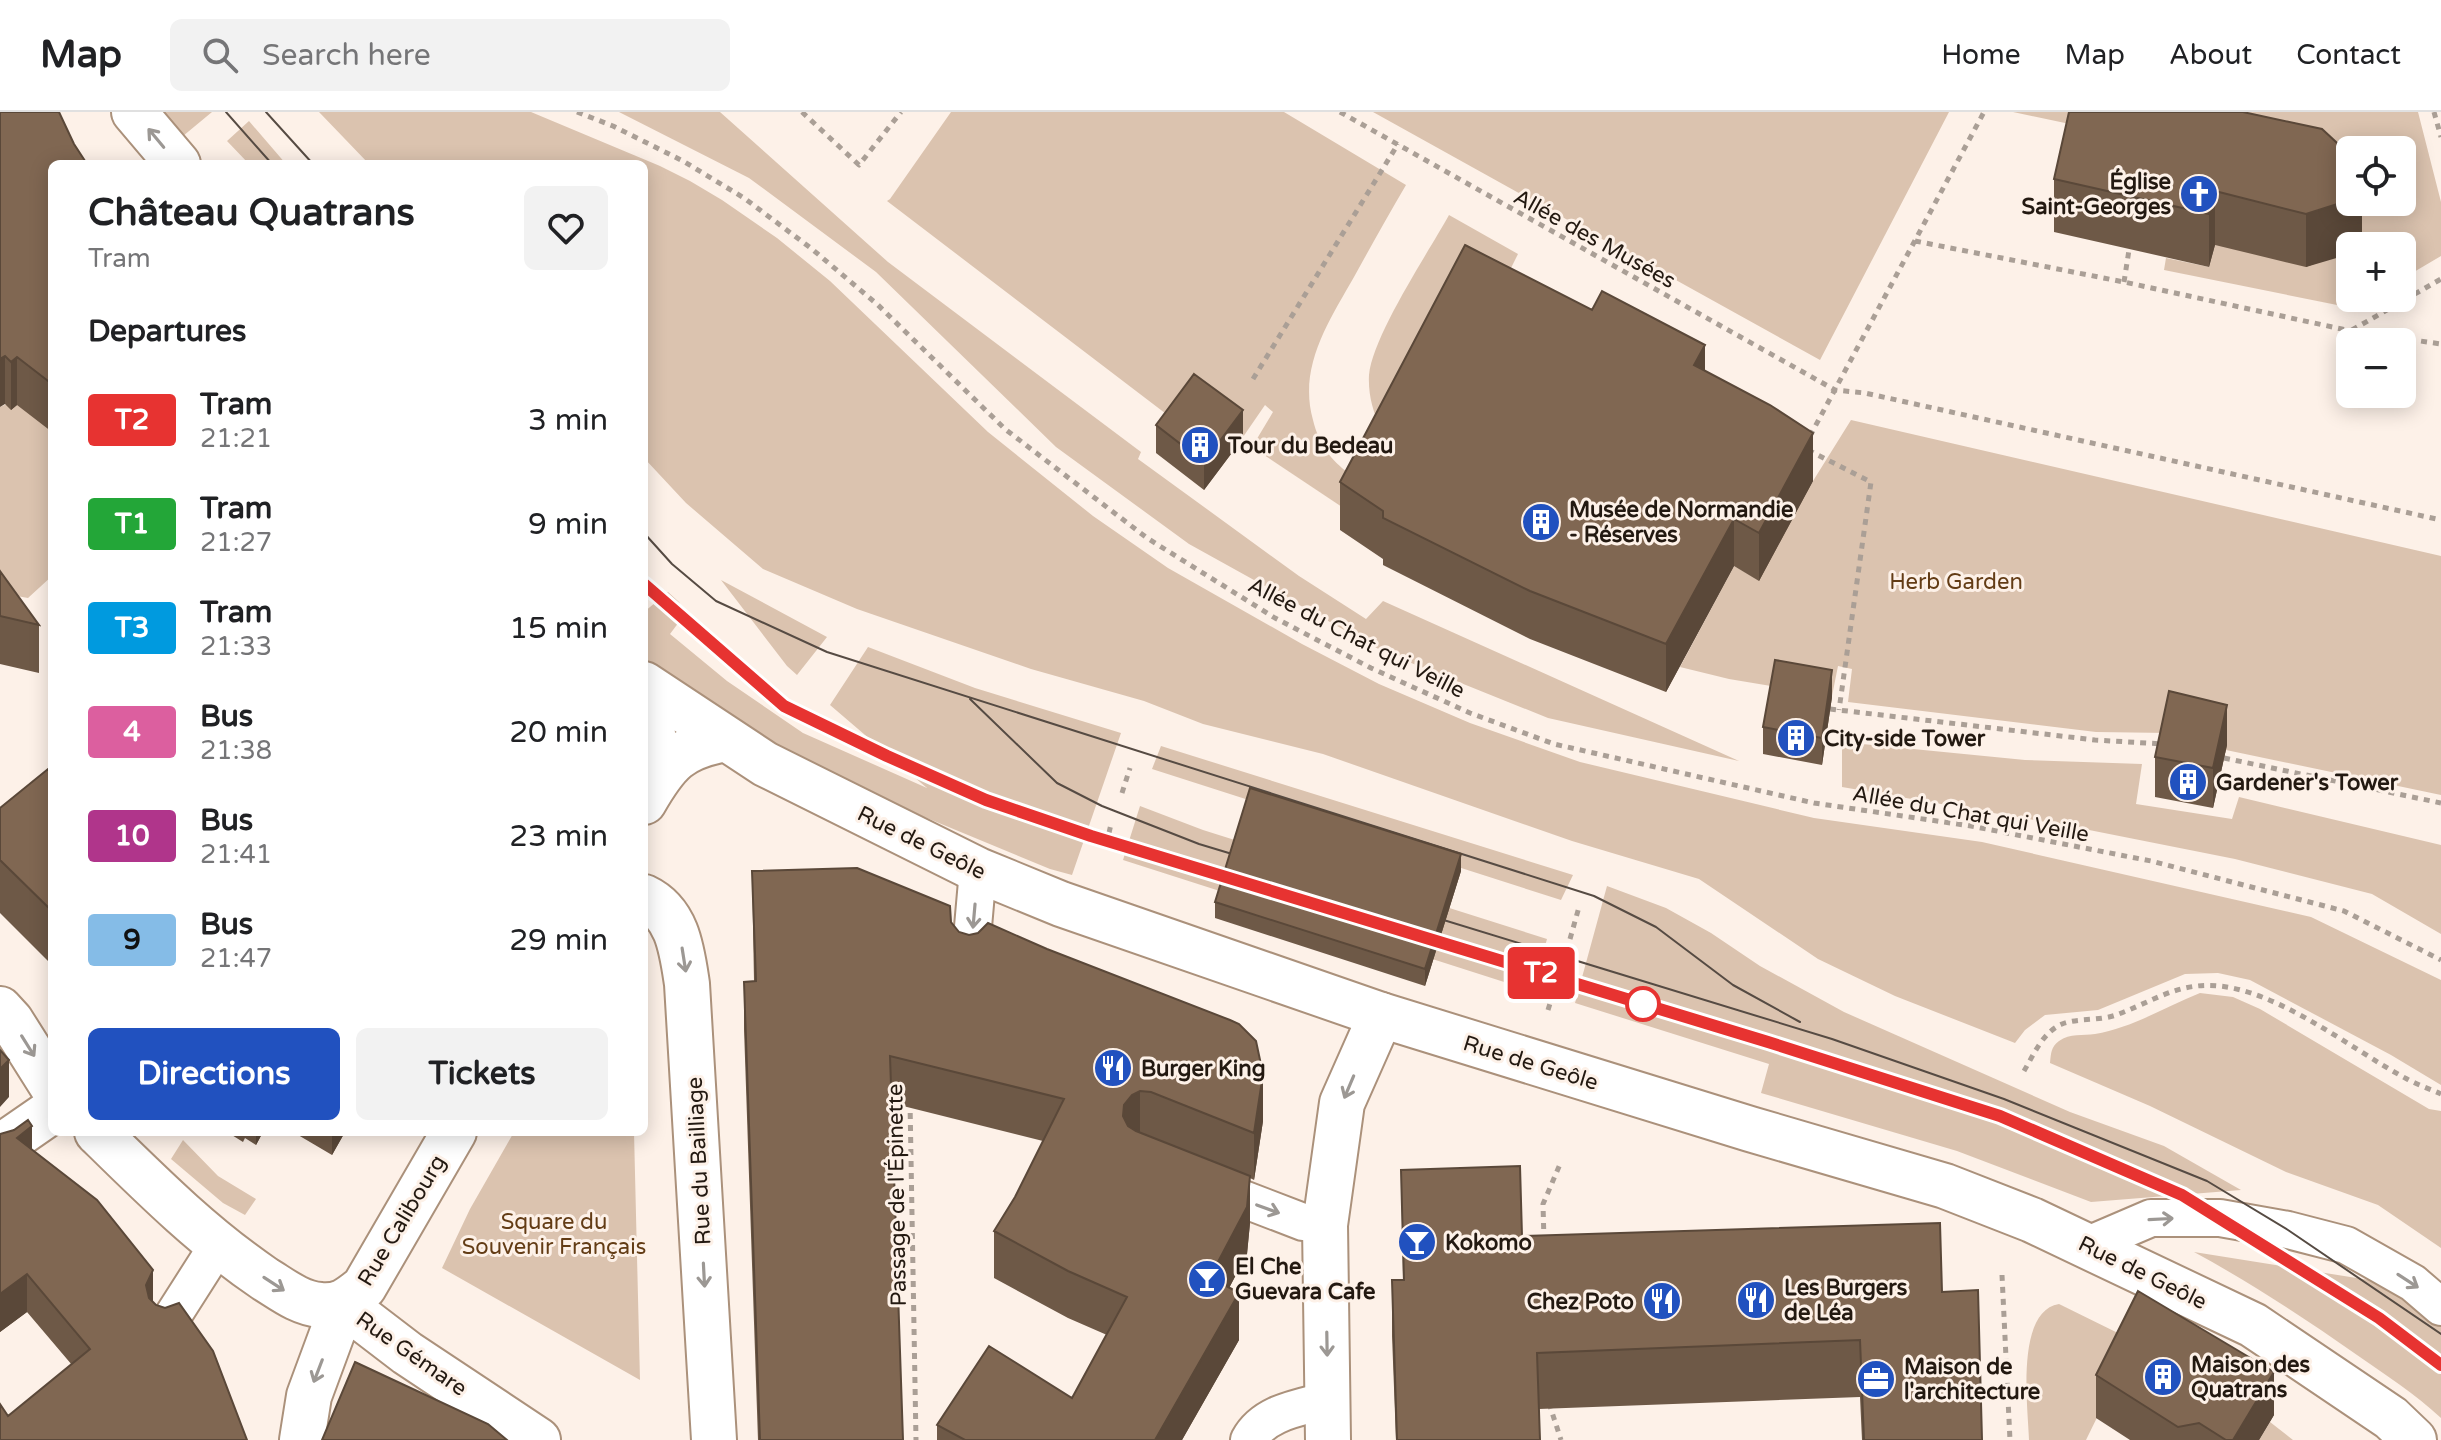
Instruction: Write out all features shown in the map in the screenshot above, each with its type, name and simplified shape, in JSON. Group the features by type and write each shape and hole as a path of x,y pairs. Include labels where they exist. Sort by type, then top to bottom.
{"main road":[{"path":"134,112 175,160"},
{"name":"Rue de Geôle","path":"648,687 765,764 978,870 1061,904 1381,1015 1945,1186 2088,1245 2253,1325 2391,1418 2414,1440"},
{"path":"648,706 656,744 649,794"},
{"path":"649,794 677,756 699,744 726,739"},
{"name":"Rue du Bailliage","path":"648,900 669,917 681,944 687,984 714,1440"},
{"path":"0,1009 48,1080"},
{"path":"1328,1420 1325,1225 1342,1103 1381,1015"},
{"path":"0,1147 48,1114"},
{"name":"Rue Gémare","path":"101,1136 218,1245 297,1299 320,1306 343,1304 407,1353 538,1440"},
{"name":"Rue Calibourg","path":"343,1304 364,1287 452,1136"},
{"path":"302,1440 309,1396 343,1304"}],"lane":[{"path":"970,961 978,870"},
{"path":"1171,1170 1303,1222 1325,1225"},
{"path":"2088,1245 2151,1218 2220,1218 2288,1230 2346,1245 2413,1283 2441,1307"},
{"path":"167,1325 218,1245"},
{"path":"1249,1440 1257,1425 1287,1411 1328,1420"}],"path":[{"name":"Allée du Chat qui Veille","path":"577,112 683,161 756,206 878,305 1005,429 1147,538 1275,618 1470,713 1554,744 1814,803 1971,826 2151,861 2344,911 2441,960"},
{"path":"802,112 859,165 901,112"},
{"name":"Allée des Musées","path":"1340,112 1835,390"},
{"path":"1798,458 1984,112"},
{"path":"2434,112 2441,137"},
{"path":"1253,379 1398,144"},
{"path":"1915,241 2337,328"},
{"path":"2124,282 2129,250"},
{"path":"2356,328 2441,279"},
{"path":"2416,340 2441,344"},
{"path":"1835,390 1865,393 2441,520"},
{"path":"1804,448 1871,482 1839,710"},
{"path":"1830,709 2095,740 2167,744"},
{"path":"2224,758 2441,803"},
{"path":"1122,793 1130,768"},
{"path":"1109,833 1111,824"},
{"path":"1570,939 1579,907"},
{"path":"2024,1071 2045,1037 2063,1024 2103,1020 2168,992 2197,986 2230,986 2280,1005 2409,1080 2441,1094"},
{"name":"Passage de l'Épinette","path":"910,1092 916,1440"},
{"path":"1544,1251 1543,1204 1561,1162"},
{"path":"2002,1275 2010,1440"},
{"path":"1549,1392 1549,1408 1561,1440"}],"green space":[{"path":"155,112 212,112 177,141"},
{"path":"319,112 531,112 646,160 365,160"},
{"path":"619,112 720,112 888,262 1141,452 1138,459 1299,576 1366,619 1383,601 1739,761 1548,718 1384,652 1189,544 1056,447 876,272 749,178"},
{"path":"951,112 1284,112 1406,185 1335,310 1313,363 1309,400 1313,420 1326,451 1350,474 1348,511 1252,447 1273,412 1265,405 1243,437 1178,423 887,201"},
{"path":"1373,112 1949,112 1820,360"},
{"path":"2013,112 2418,112 2441,202 2441,256 2416,271 2416,232 2336,232 2336,244 2235,159"},
{"path":"249,121 283,160 245,160 227,141"},
{"path":"648,161 722,200 777,238 830,281 988,432 1093,516 1168,568 1379,684 1470,723 1580,762 1814,818 1982,842 2311,917 2441,980 2441,1085 2250,980 2218,973 2185,974 2098,1010 2045,1015 2025,1030 2015,1043 1895,996 1818,959 1699,879 1572,841 1323,754 1203,724 1144,701 1031,669 857,609 763,569 686,503 648,462"},
{"path":"1449,215 1518,254 1496,298 1381,429 1369,389 1373,358 1391,317"},
{"path":"2215,245 2336,257 2336,305 2164,270 2166,258 2209,267"},
{"path":"32,393 48,423 48,580 28,598 0,593 0,407"},
{"name":"Herb Garden","path":"1851,420 2441,556 2441,795 2226,750 2169,733 2096,732 1848,702 1852,669 1838,666 1832,696 1729,679 1680,667 1734,566 1759,580 1813,481"},
{"path":"721,580 827,637 797,675 787,666"},
{"path":"668,592 679,602 685,614 670,634 727,681 803,733 927,788 830,705 868,647 975,688 1121,733 1072,875 1050,869 922,816 743,729 648,667 648,609"},
{"path":"1842,742 2025,760 2142,764 2136,804 2232,819 2239,797 2441,845 2441,934 2372,894 2235,859 2069,826 1842,787"},
{"path":"1161,746 1573,875 1561,900 1152,769"},
{"path":"1140,806 1203,830 1547,939 1532,991 1123,860"},
{"path":"1607,886 1666,908 1760,966 1844,1012 2070,1112 2164,1146 2241,1190 2091,1202 1957,1151 1761,1093 1769,1064 1575,1003"},
{"path":"2200,993 2233,997 2260,1009 2429,1109 2441,1111 2441,1248 2378,1205 2286,1172 2150,1106 2050,1063 2053,1048 2063,1038 2122,1027"},
{"name":"Square du Souvenir Français","path":"512,1136 634,1136 640,1380 442,1268 470,1209"},
{"path":"183,1140 218,1176 256,1199 245,1215 223,1203 171,1159"},
{"path":"2194,1252 2394,1284 2441,1317 2441,1418 2400,1385 2317,1328 2257,1288"},
{"path":"2059,1304 2126,1337 2136,1338 2086,1440 2029,1440 2026,1385 2030,1342 2036,1324 2045,1311"},
{"path":"2270,1422 2293,1440 2259,1440"}],"building":[{"path":"0,112 59,112 84,160 48,160 48,381 17,357 11,362 5,356 0,359"},
{"path":"2069,112 2243,112 2322,129 2336,142 2336,204 2306,214 2215,191 2209,214 2054,179"},
{"path":"1465,245 1592,310 1602,291 1705,345 1694,365 1770,405 1813,433 1759,533 1734,519 1666,644 1530,591 1383,518 1383,511 1340,482"},
{"path":"1194,374 1243,410 1204,462 1156,425"},
{"path":"0,571 39,625 0,616"},
{"path":"1775,660 1832,670 1822,738 1763,727"},
{"path":"2169,691 2227,705 2213,768 2155,757"},
{"path":"48,769 48,907 0,860 0,808"},
{"path":"1250,788 1461,854 1425,969 1215,902"},
{"path":"857,868 950,906 951,922 959,932 969,935 978,933 988,923 1230,1020 1239,1024 1256,1041 1263,1074 1254,1133 1151,1092 1140,1091 1124,1105 1123,1116 1128,1126 1136,1131 1250,1176 1247,1207 1210,1277 1239,1293 1155,1440 965,1440 937,1425 989,1346 1072,1398 1127,1297 1068,1271 994,1231 1015,1197 1064,1099 890,1056 903,1440 760,1440 744,982 756,981 752,871"},
{"path":"0,1050 9,1060 0,1069"},
{"path":"28,1120 32,1126 17,1138 97,1200 153,1270 146,1285 149,1298 165,1308 179,1303 213,1351 247,1440 0,1440 0,1404 8,1416 90,1349 27,1274 0,1294 0,1134 14,1130"},
{"path":"1520,1166 1522,1236 1940,1223 1942,1292 1978,1290 1982,1440 1864,1440 1860,1340 1537,1353 1540,1440 1397,1440 1392,1280 1404,1280 1401,1170"},
{"path":"2138,1291 2274,1372 2233,1440 2226,1440 2199,1423 2178,1427 2096,1375"},
{"path":"355,1362 488,1424 507,1440 322,1440"}],"tram line":[{"path":"226,112 268,160"},
{"path":"266,112 309,160"},
{"path":"648,537 672,564 716,601 827,652 1594,896 1656,927 1733,985 1800,1022"},
{"path":"648,587 784,706 800,714 986,800 1091,836 1245,882"},
{"name":"T2","path":"648,588 784,706 986,800 1091,836 1768,1042 2000,1116 2182,1195 2379,1318 2441,1365"},
{"path":"970,699 1057,783 1102,806 1199,844 1252,860"},
{"path":"1424,914 1832,1039 2004,1099 2207,1181 2288,1230 2441,1334"},
{"path":"1417,935 2000,1116 2182,1195 2379,1318 2441,1365"}],"place":[{"name":"Église Saint-Georges","path":"2199,194"},
{"name":"Tour du Bedeau","path":"1200,445"},
{"name":"Musée de Normandie - Réserves","path":"1541,522"},
{"name":"City-side Tower","path":"1796,738"},
{"name":"Gardener's Tower","path":"2188,782"},
{"name":"Burger King","path":"1113,1068"},
{"name":"Kokomo","path":"1417,1242"},
{"name":"El Che Guevara Cafe","path":"1207,1279"},
{"name":"Les Burgers de Léa","path":"1756,1300"},
{"name":"Chez Poto","path":"1662,1301"},
{"name":"Maison des Quatrans","path":"2163,1377"},
{"name":"Maison de l'architecture","path":"1876,1379"}]}
